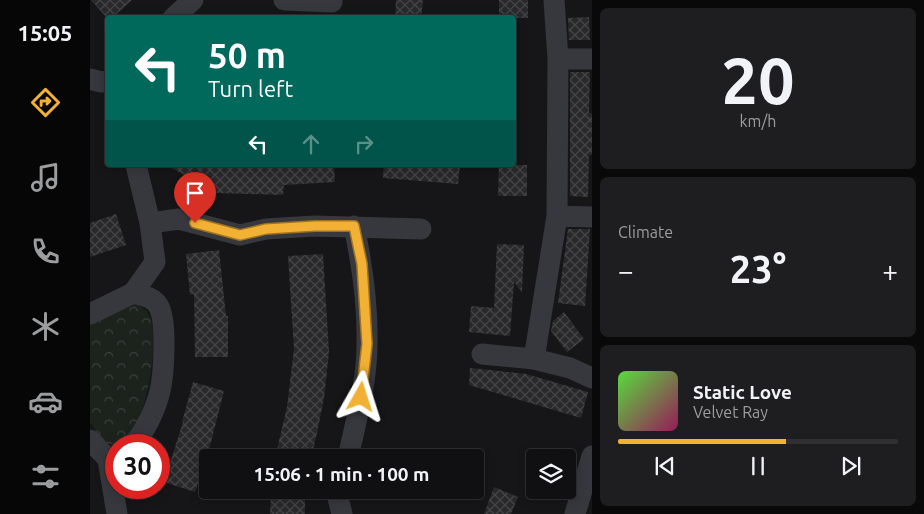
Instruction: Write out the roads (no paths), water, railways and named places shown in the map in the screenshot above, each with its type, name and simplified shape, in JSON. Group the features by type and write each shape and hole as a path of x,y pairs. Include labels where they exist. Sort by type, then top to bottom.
{"street":[{"path":"176,15 193,0"},
{"path":"284,0 335,7"},
{"path":"534,359 557,216 558,59 554,0"},
{"path":"558,59 592,59"},
{"path":"90,79 105,81"},
{"path":"90,314 133,293 155,262 150,223 136,167"},
{"path":"557,216 592,217"},
{"path":"150,223 179,219 240,235 266,229 315,226 421,228"},
{"path":"350,449 361,397 367,344 362,264 354,226"},
{"path":"133,293 150,298 155,302 159,307 164,324 160,391 142,434"},
{"path":"482,354 534,359 570,368 592,378"},
{"path":"90,440 105,452"},
{"path":"575,514 592,456"},
{"path":"116,499 117,514"},
{"path":"338,499 342,514"}]}
